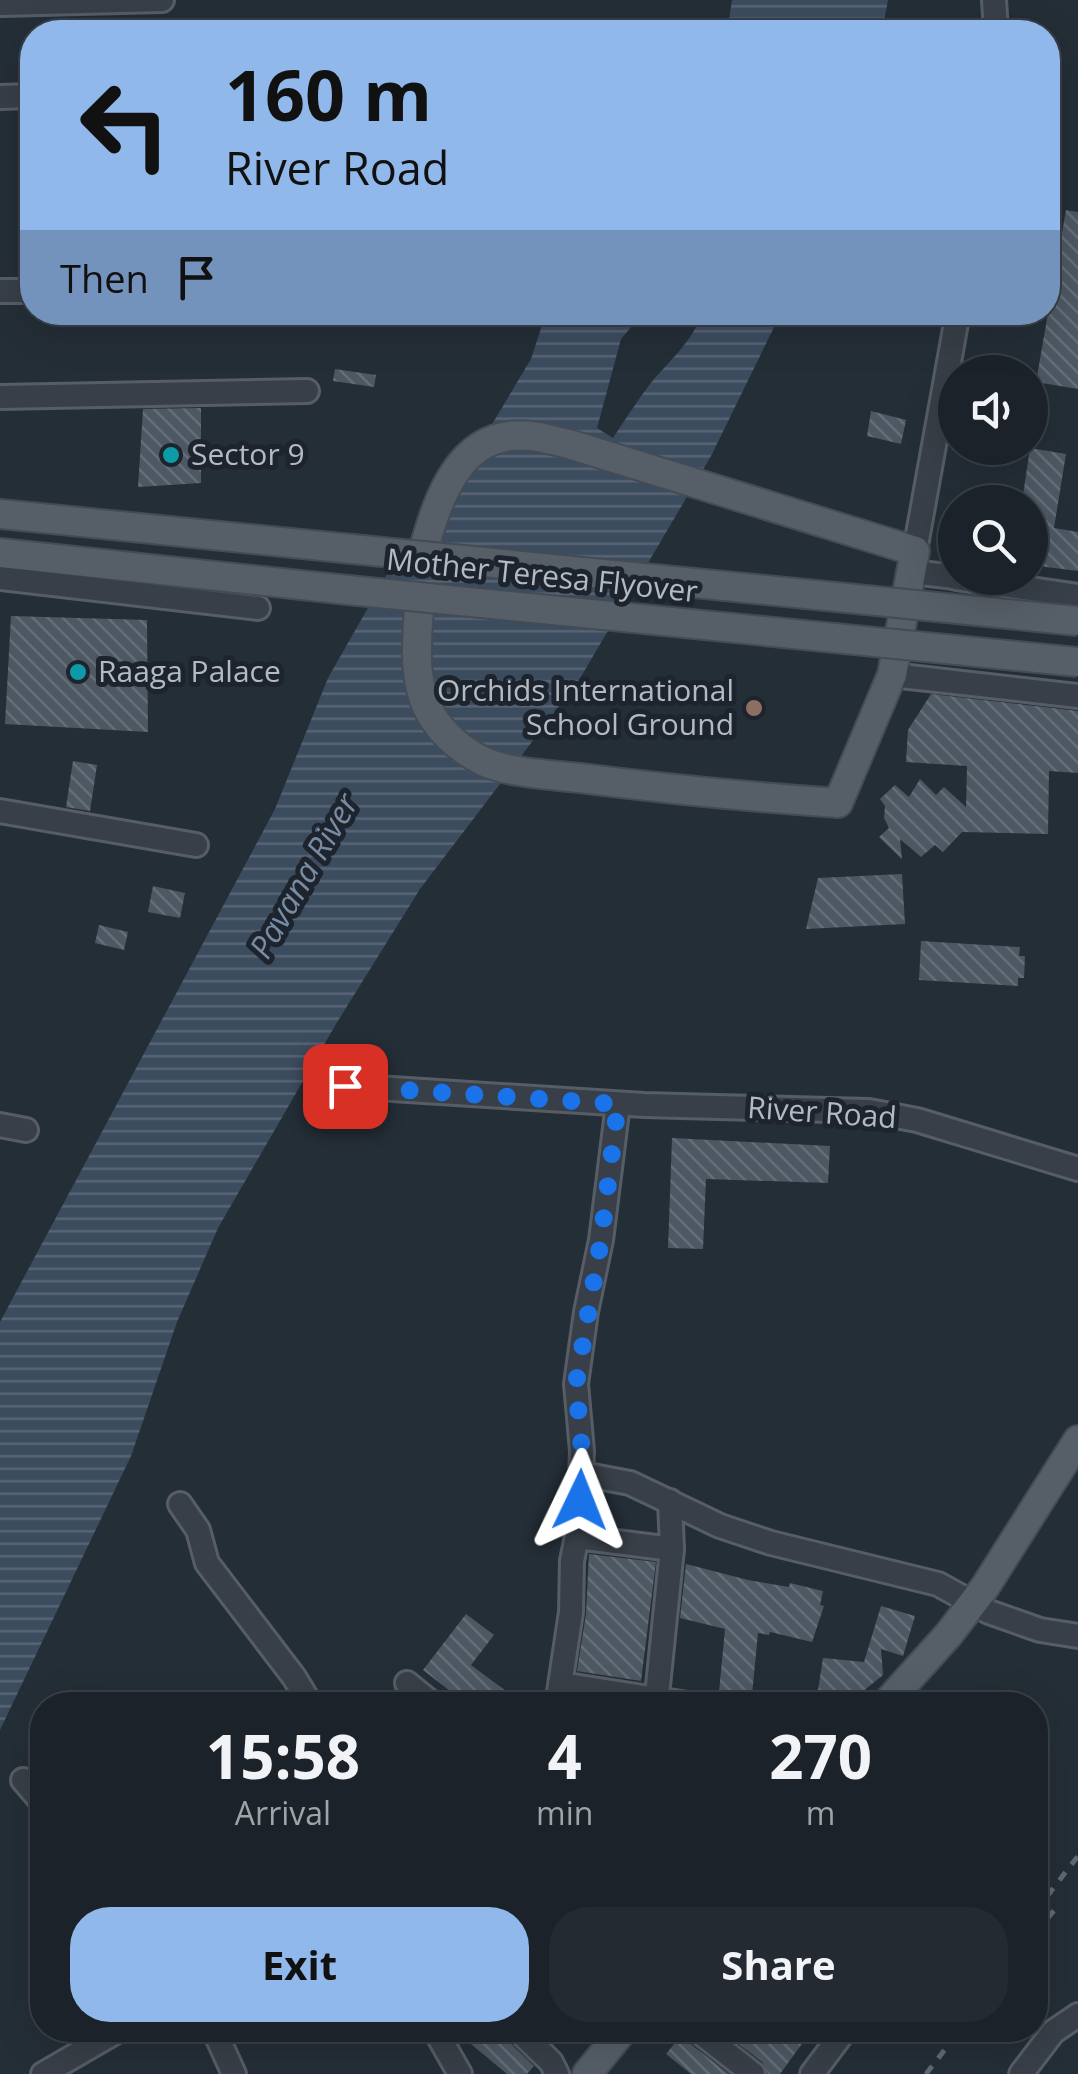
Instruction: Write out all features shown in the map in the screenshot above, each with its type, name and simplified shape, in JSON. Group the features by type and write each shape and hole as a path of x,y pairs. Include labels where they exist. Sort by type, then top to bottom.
{"main road":[{"path":"420,597 416,648 421,691 435,722 458,746 485,762 693,793 838,804 892,675 914,562 812,519 570,444 530,436 503,436 476,448 458,464 434,512 422,556"},
{"name":"Mother Teresa Flyover","path":"0,514 1078,622"},
{"name":"Mother Teresa Flyover","path":"0,553 1078,662"},
{"path":"897,1692 981,1606 1078,1440"},
{"path":"918,1692 1078,1473"},
{"path":"587,2074 613,2042"},
{"path":"610,2074 636,2042"}],"street":[{"path":"0,4 162,0"},
{"path":"938,571 914,562 956,325"},
{"path":"0,397 307,390"},
{"path":"0,578 258,608"},
{"path":"1048,592 1078,596"},
{"path":"892,675 1078,696"},
{"path":"0,811 196,845"},
{"name":"River Road","path":"345,1086 618,1104 869,1110 916,1120 1078,1169"},
{"path":"559,1692 582,1474 576,1384 601,1240 618,1104"},
{"path":"0,1125 26,1130"},
{"path":"582,1474 630,1483 754,1538 938,1584 1040,1630 1078,1636"},
{"path":"657,1692 672,1549 670,1501"},
{"path":"180,1504 198,1530 207,1563 303,1692"},
{"path":"577,1537 672,1549"},
{"path":"406,1683 417,1692"},
{"path":"23,1780 30,1788"},
{"path":"1048,2039 1078,2014"},
{"path":"43,2074 98,2042"},
{"path":"219,2042 234,2074"},
{"path":"443,2042 460,2074"},
{"path":"530,2042 551,2062 557,2074"},
{"path":"712,2042 753,2074"},
{"path":"812,2074 836,2042"},
{"path":"1021,2074 1045,2042"}],"water":[{"path":"732,0 888,0 884,20 729,20"},
{"name":"Pavana River","path":"542,325 633,325 621,339 597,428 613,438 697,325 775,325 711,456 579,680 420,889 336,1024 218,1228 177,1322 131,1456 0,1730 0,1322 275,809 328,678 397,557 485,436 531,359"}],"building":[{"path":"1066,210 1078,212 1078,389 1048,384 1048,355 1041,355 1046,325 1060,325 1060,244"},
{"path":"335,369 376,375 374,387 333,381"},
{"name":"Sector 9","path":"201,408 201,483 138,487 143,409"},
{"path":"871,411 906,420 901,444 867,436"},
{"path":"1048,451 1066,454 1054,528 1078,532 1078,571 1048,567 1048,485 1025,485 1027,465 1048,465"},
{"name":"Raaga Palace","path":"11,616 147,620 148,732 5,724"},
{"path":"931,694 1078,711 1078,773 1049,771 1048,834 962,832 943,852 935,845 921,857 900,839 902,859 879,837 889,828 880,799 895,785 909,797 920,779 936,795 944,787 966,807 967,766 906,762 908,730"},
{"path":"73,761 97,765 90,811 66,807"},
{"path":"902,874 905,924 806,929 818,878"},
{"path":"153,886 185,893 180,918 148,912"},
{"path":"99,925 128,932 124,950 95,943"},
{"path":"921,941 1020,947 1019,956 1025,956 1024,978 1018,978 1018,986 919,980"},
{"path":"672,1138 830,1146 828,1183 706,1179 703,1249 668,1248"},
{"path":"589,1554 656,1562 641,1681 577,1671 586,1614"},
{"path":"686,1564 748,1580 789,1587 790,1583 823,1591 820,1605 824,1606 812,1642 758,1633 752,1692 719,1692 725,1629 680,1618"},
{"path":"881,1606 915,1616 903,1656 881,1649 883,1675 862,1692 818,1692 823,1658 864,1662"},
{"path":"466,1614 494,1635 471,1665 507,1692 451,1692 423,1670"},
{"path":"469,2042 509,2042 534,2066 527,2074 507,2074"},
{"path":"676,2042 688,2042 729,2074 691,2074 666,2054"},
{"path":"736,2042 803,2042 780,2074 768,2074 762,2062"}],"railway":[{"path":"1048,1895 1078,1856"},
{"path":"1048,1918 1060,1903"},
{"path":"926,2074 951,2042"}],"place":[{"name":"Sector 9","path":"171,455"},
{"name":"Raaga Palace","path":"78,672"},
{"name":"Orchids International School Ground","path":"754,708"}],"route":[{"path":"345,1086 618,1104 601,1240 576,1384 582,1451 580,1500"}]}
